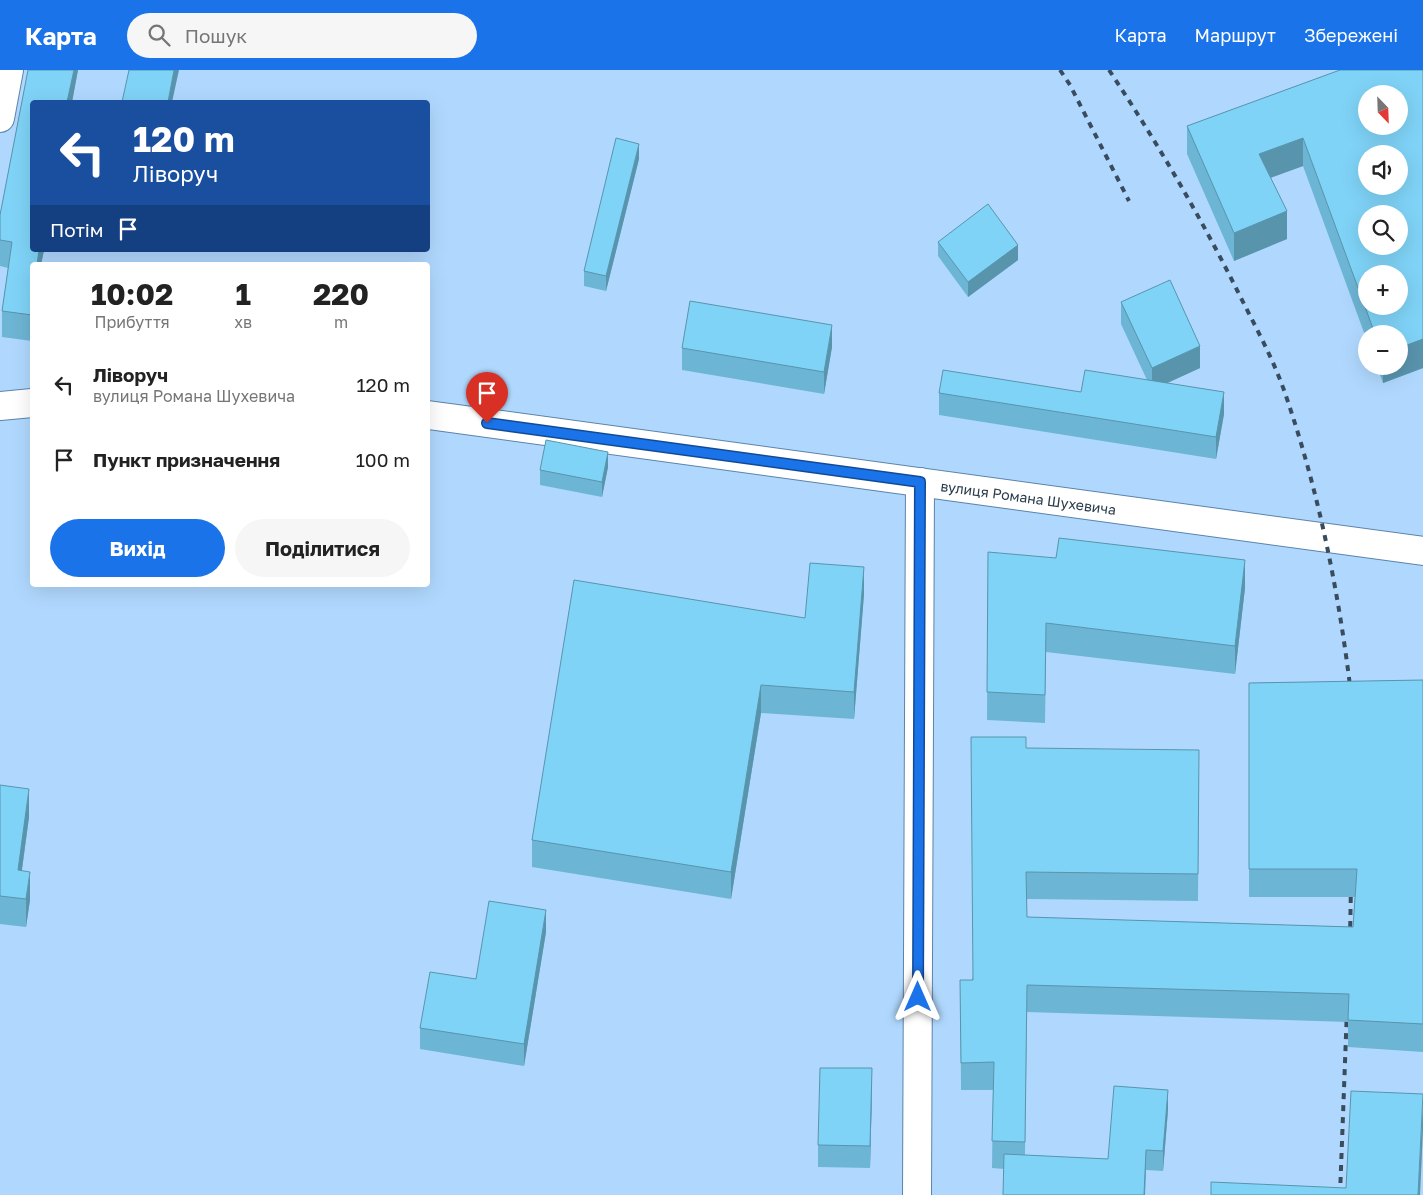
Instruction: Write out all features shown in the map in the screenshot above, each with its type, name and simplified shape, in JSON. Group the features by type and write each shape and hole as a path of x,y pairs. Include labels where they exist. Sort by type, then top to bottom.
{"street":[{"path":"0,118 9,70"},
{"path":"0,406 30,403"},
{"name":"вулиця Романа Шухевича","path":"430,414 1423,551"},
{"path":"917,1195 920,482"}],"shaded area":[{"path":"9,70 1423,70 1423,1195 0,1195 0,118"}],"building":[{"path":"28,70 74,70 67,100 30,100 30,252 39,252 37,262 30,262 30,315 2,311 12,242 0,240 0,215"},
{"path":"129,70 174,70 168,100 122,100"},
{"path":"1340,70 1423,70 1423,339 1408,345 1408,325 1372,325 1368,315 1408,315 1408,265 1358,265 1358,288 1303,138 1259,154 1287,211 1234,233 1187,126"},
{"path":"616,138 639,144 606,276 584,271"},
{"path":"988,204 1018,245 968,282 938,242"},
{"path":"1170,280 1200,346 1152,368 1121,302"},
{"path":"690,301 832,325 824,372 682,348"},
{"path":"943,370 1081,392 1085,370 1224,392 1216,437 939,393"},
{"path":"546,440 608,452 602,482 540,470"},
{"path":"1059,538 1245,560 1235,646 1046,623 1045,695 987,692 988,552 1056,558"},
{"path":"810,563 864,567 854,692 761,685 731,872 532,840 574,580 805,618"},
{"path":"1423,680 1423,1024 1348,1020 1349,994 1027,985 1025,1142 992,1141 994,1062 961,1063 960,980 973,980 971,737 1026,737 1026,748 1199,750 1198,874 1026,872 1027,917 1353,927 1357,869 1249,869 1249,683"},
{"path":"0,785 29,789 18,870 30,872 26,899 0,896"},
{"path":"489,901 546,910 524,1044 420,1028 430,972 476,979"},
{"path":"820,1068 872,1068 870,1146 818,1145"},
{"path":"1114,1086 1168,1090 1163,1151 1146,1150 1144,1195 1003,1195 1004,1154 1108,1159"},
{"path":"1351,1091 1423,1094 1418,1195 1211,1195 1211,1182 1346,1188"}],"railway":[{"path":"1060,70 1070,85 1129,201"},
{"path":"1109,70 1144,124 1193,207 1224,264 1270,356 1281,383 1298,433 1318,506 1334,581 1351,694"},
{"path":"1350,939 1351,884"},
{"path":"1340,1195 1347,1009"}],"route":[{"path":"487,423 920,482 918,997"}]}
